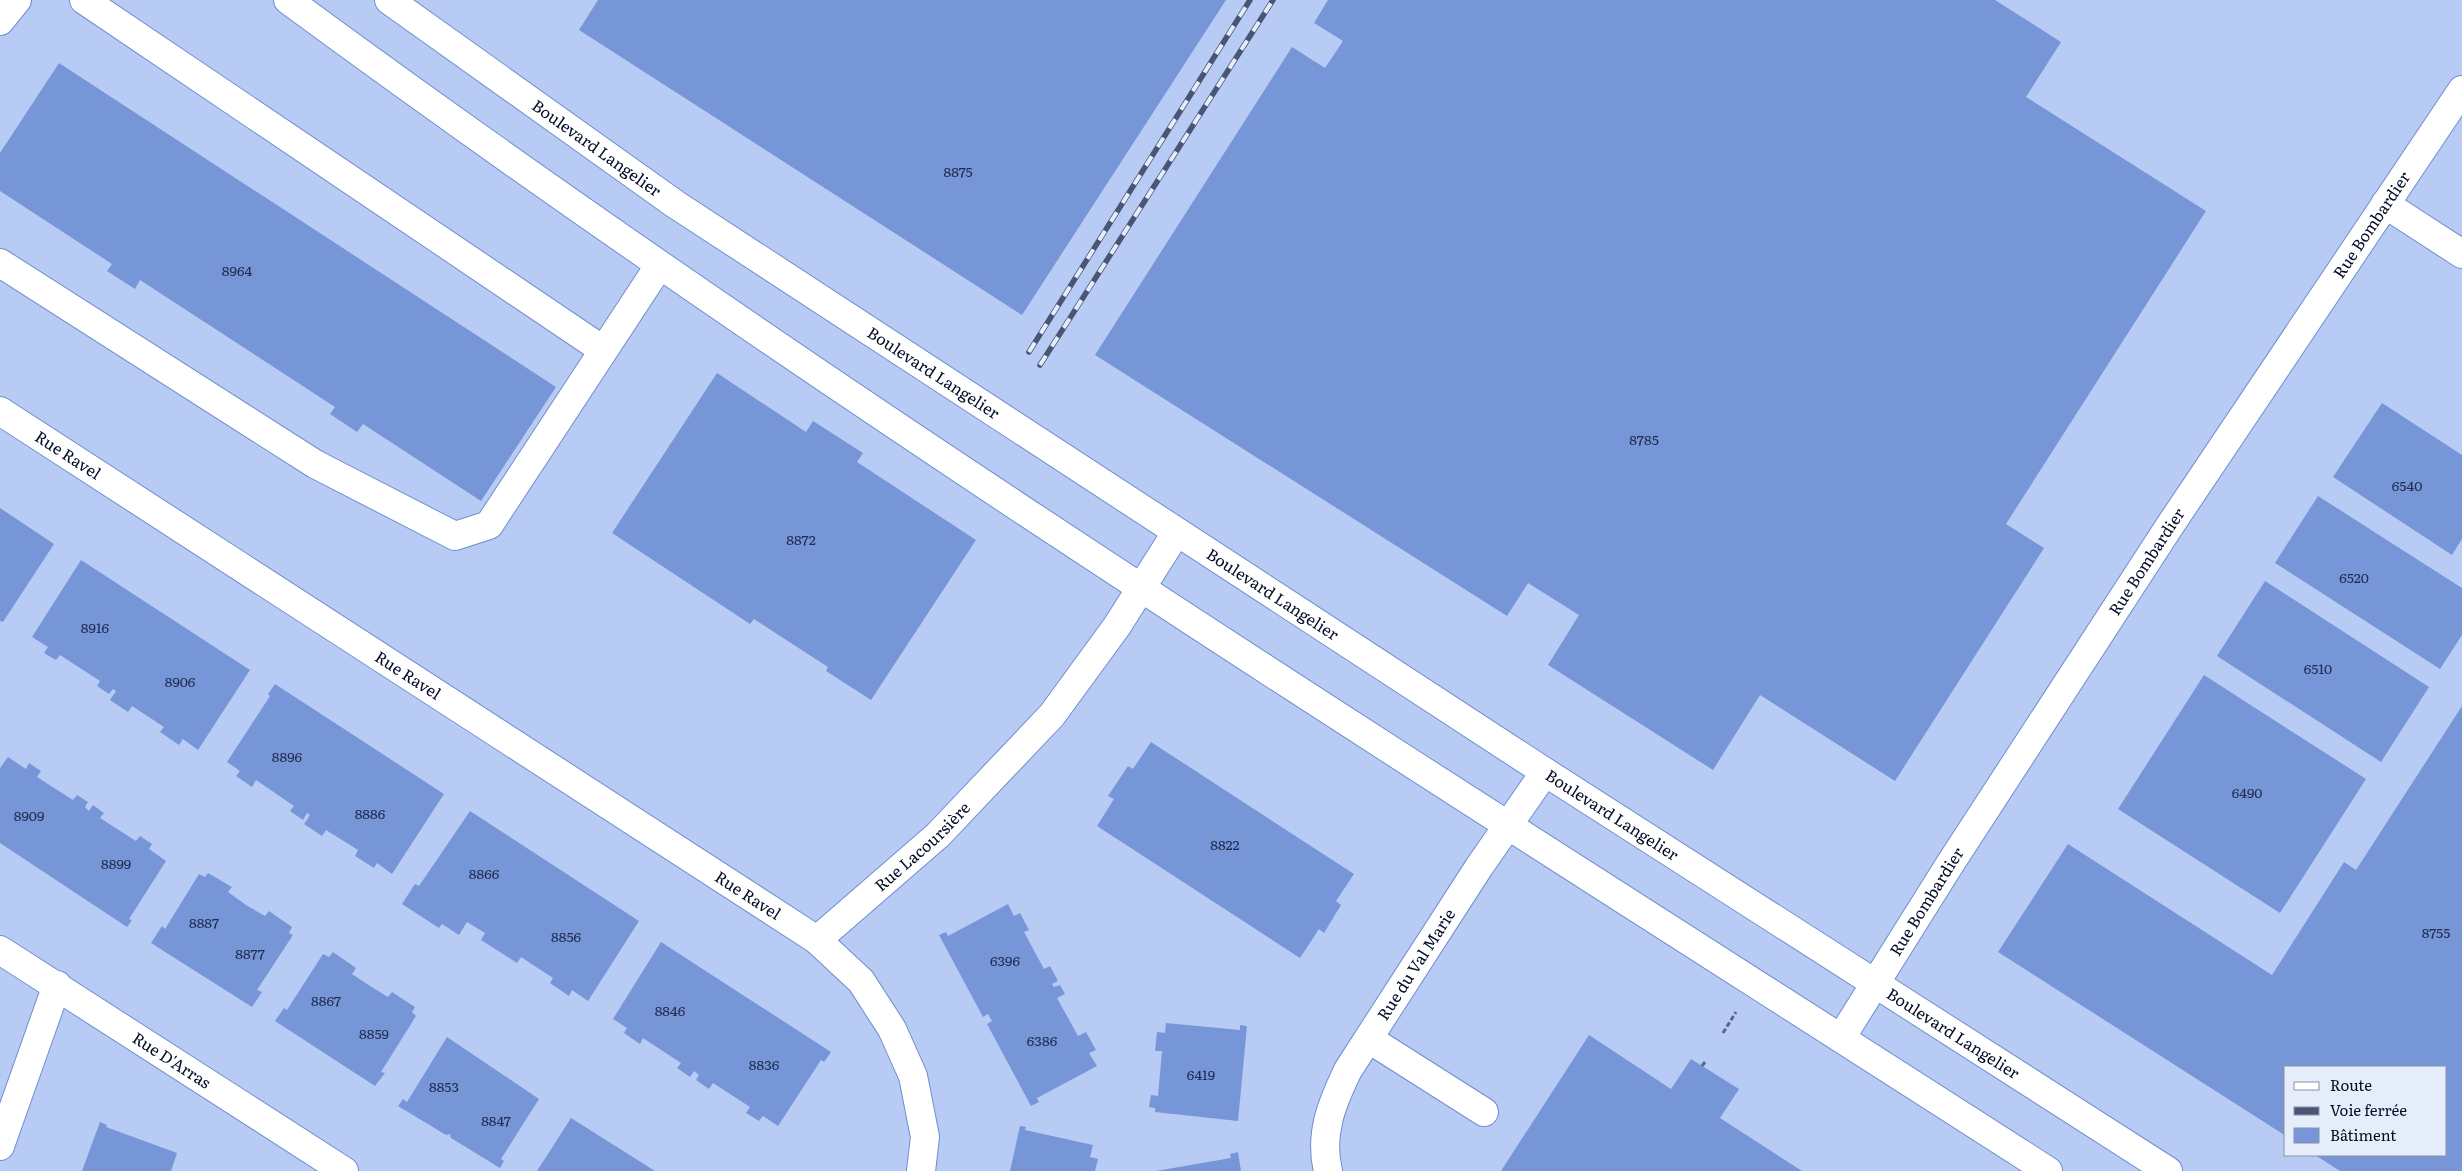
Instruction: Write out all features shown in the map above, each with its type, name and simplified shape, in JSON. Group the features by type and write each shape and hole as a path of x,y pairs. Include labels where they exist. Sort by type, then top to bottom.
{"main road":[{"path":"0,21 17,0"},
{"path":"84,0 604,350"},
{"path":"288,0 427,102 659,266 1141,588 2048,1171"},
{"name":"Boulevard Langelier","path":"388,0 675,204 1176,533 1545,772 2168,1171"},
{"name":"Rue Bombardier","path":"1841,1038 1874,983 2164,535 2462,90"},
{"path":"2385,204 2462,254"},
{"path":"0,263 315,464 455,536 488,525 659,266"},
{"name":"Rue Ravel","path":"0,410 817,940"},
{"name":"Rue Lacoursière","path":"817,940 938,835 1052,715 1117,626 1176,533"},
{"name":"Rue du Val Marie","path":"1328,1171 1325,1146 1326,1124 1332,1103 1348,1070 1545,772"},
{"path":"817,940 861,982 892,1029 913,1076 925,1137 921,1171"},
{"name":"Rue D'Arras","path":"0,950 344,1171"},
{"path":"0,1146 57,985"},
{"path":"1369,1039 1484,1112"}],"path":[{"path":"1702,1066 1705,1062"}],"building":[{"path":"598,0 1226,0 1022,315 579,30"},
{"path":"1328,0 1995,0 2061,42 2026,97 2206,211 2006,524 2044,548 1895,781 1760,695 1713,770 1548,665 1579,615 1528,583 1507,616 1095,355 1292,47 1325,68 1343,41 1314,23"},
{"path":"59,63 556,387 481,501 363,424 357,432 330,414 335,407 140,280 135,289 107,271 112,264 0,191 0,153"},
{"path":"717,373 806,432 813,421 863,453 857,462 976,540 871,700 826,671 828,667 754,619 750,624 612,533"},
{"path":"2382,403 2462,455 2462,539 2452,555 2333,477"},
{"path":"2318,496 2462,588 2462,635 2440,669 2275,563"},
{"path":"0,508 54,544 3,622 0,621"},
{"path":"81,560 250,670 198,750 183,739 179,745 160,732 164,727 132,706 128,712 110,700 116,691 113,689 109,694 97,686 100,681 60,655 56,660 44,653 48,647 32,637"},
{"path":"2265,581 2429,687 2381,762 2217,656"},
{"path":"2204,675 2366,779 2280,913 2118,809"},
{"path":"275,684 444,794 392,874 377,863 374,868 355,856 358,850 326,830 322,836 304,824 310,815 307,813 303,820 290,811 294,806 256,780 252,787 236,776 240,771 227,762 270,696 268,694"},
{"path":"2462,706 2462,1171 2340,1171 2317,1156 2447,1156 2447,1066 2284,1066 2284,1135 1998,952 2068,844 2272,975 2344,862 2356,870"},
{"path":"1151,742 1354,874 1336,901 1341,905 1324,933 1319,929 1300,958 1097,826 1114,799 1108,796 1128,766 1133,769"},
{"path":"8,757 26,769 29,763 41,771 37,777 73,800 77,795 88,802 85,807 89,811 93,805 104,813 100,818 136,841 140,836 152,844 149,849 166,861 129,919 132,920 127,927 0,843 0,768"},
{"path":"470,811 639,921 588,1001 572,990 569,996 550,983 553,978 521,957 517,963 481,940 485,933 467,922 459,935 442,924 439,928 402,904 415,884 419,886"},
{"path":"208,873 232,887 228,892 246,905 265,916 269,911 292,927 289,933 293,935 257,990 262,992 252,1007 151,943 162,926 165,929 199,874 205,877"},
{"path":"1008,904 1014,916 1020,913 1029,930 1024,932 1044,969 1050,966 1058,981 1052,984 1054,987 1060,985 1065,994 1057,998 1078,1036 1086,1032 1096,1050 1089,1053 1097,1066 1037,1098 1039,1102 1031,1106 987,1024 992,1021 988,1014 983,1017 939,935 946,932 948,936"},
{"path":"661,942 831,1052 824,1062 821,1060 778,1126 763,1116 759,1121 746,1113 750,1107 713,1083 709,1089 696,1080 699,1075 694,1071 690,1077 677,1068 681,1063 643,1038 640,1044 624,1033 627,1028 613,1019"},
{"path":"333,952 356,968 352,974 388,997 392,992 415,1007 412,1012 416,1016 381,1072 385,1073 375,1086 275,1021 284,1008 287,1010 323,954 329,957"},
{"path":"1166,1023 1240,1030 1240,1025 1247,1026 1238,1121 1155,1112 1155,1108 1149,1107 1151,1095 1158,1096 1162,1051 1155,1051 1157,1032 1165,1033"},
{"path":"1589,1035 1671,1089 1691,1059 1739,1089 1720,1118 1802,1171 1501,1171"},
{"path":"447,1037 539,1099 501,1159 504,1161 500,1168 451,1138 450,1134 446,1135 398,1106 403,1099 407,1102"},
{"path":"571,1118 617,1147 655,1171 537,1171"},
{"path":"100,1122 107,1125 106,1127 177,1153 171,1171 82,1171"},
{"path":"1020,1126 1026,1127 1025,1130 1093,1145 1090,1157 1098,1159 1095,1171 1010,1171"},
{"path":"1238,1152 1241,1171 1156,1171 1231,1158 1230,1154"}],"railway":[{"path":"1029,352 1250,0"},
{"path":"1040,365 1273,0"}]}
